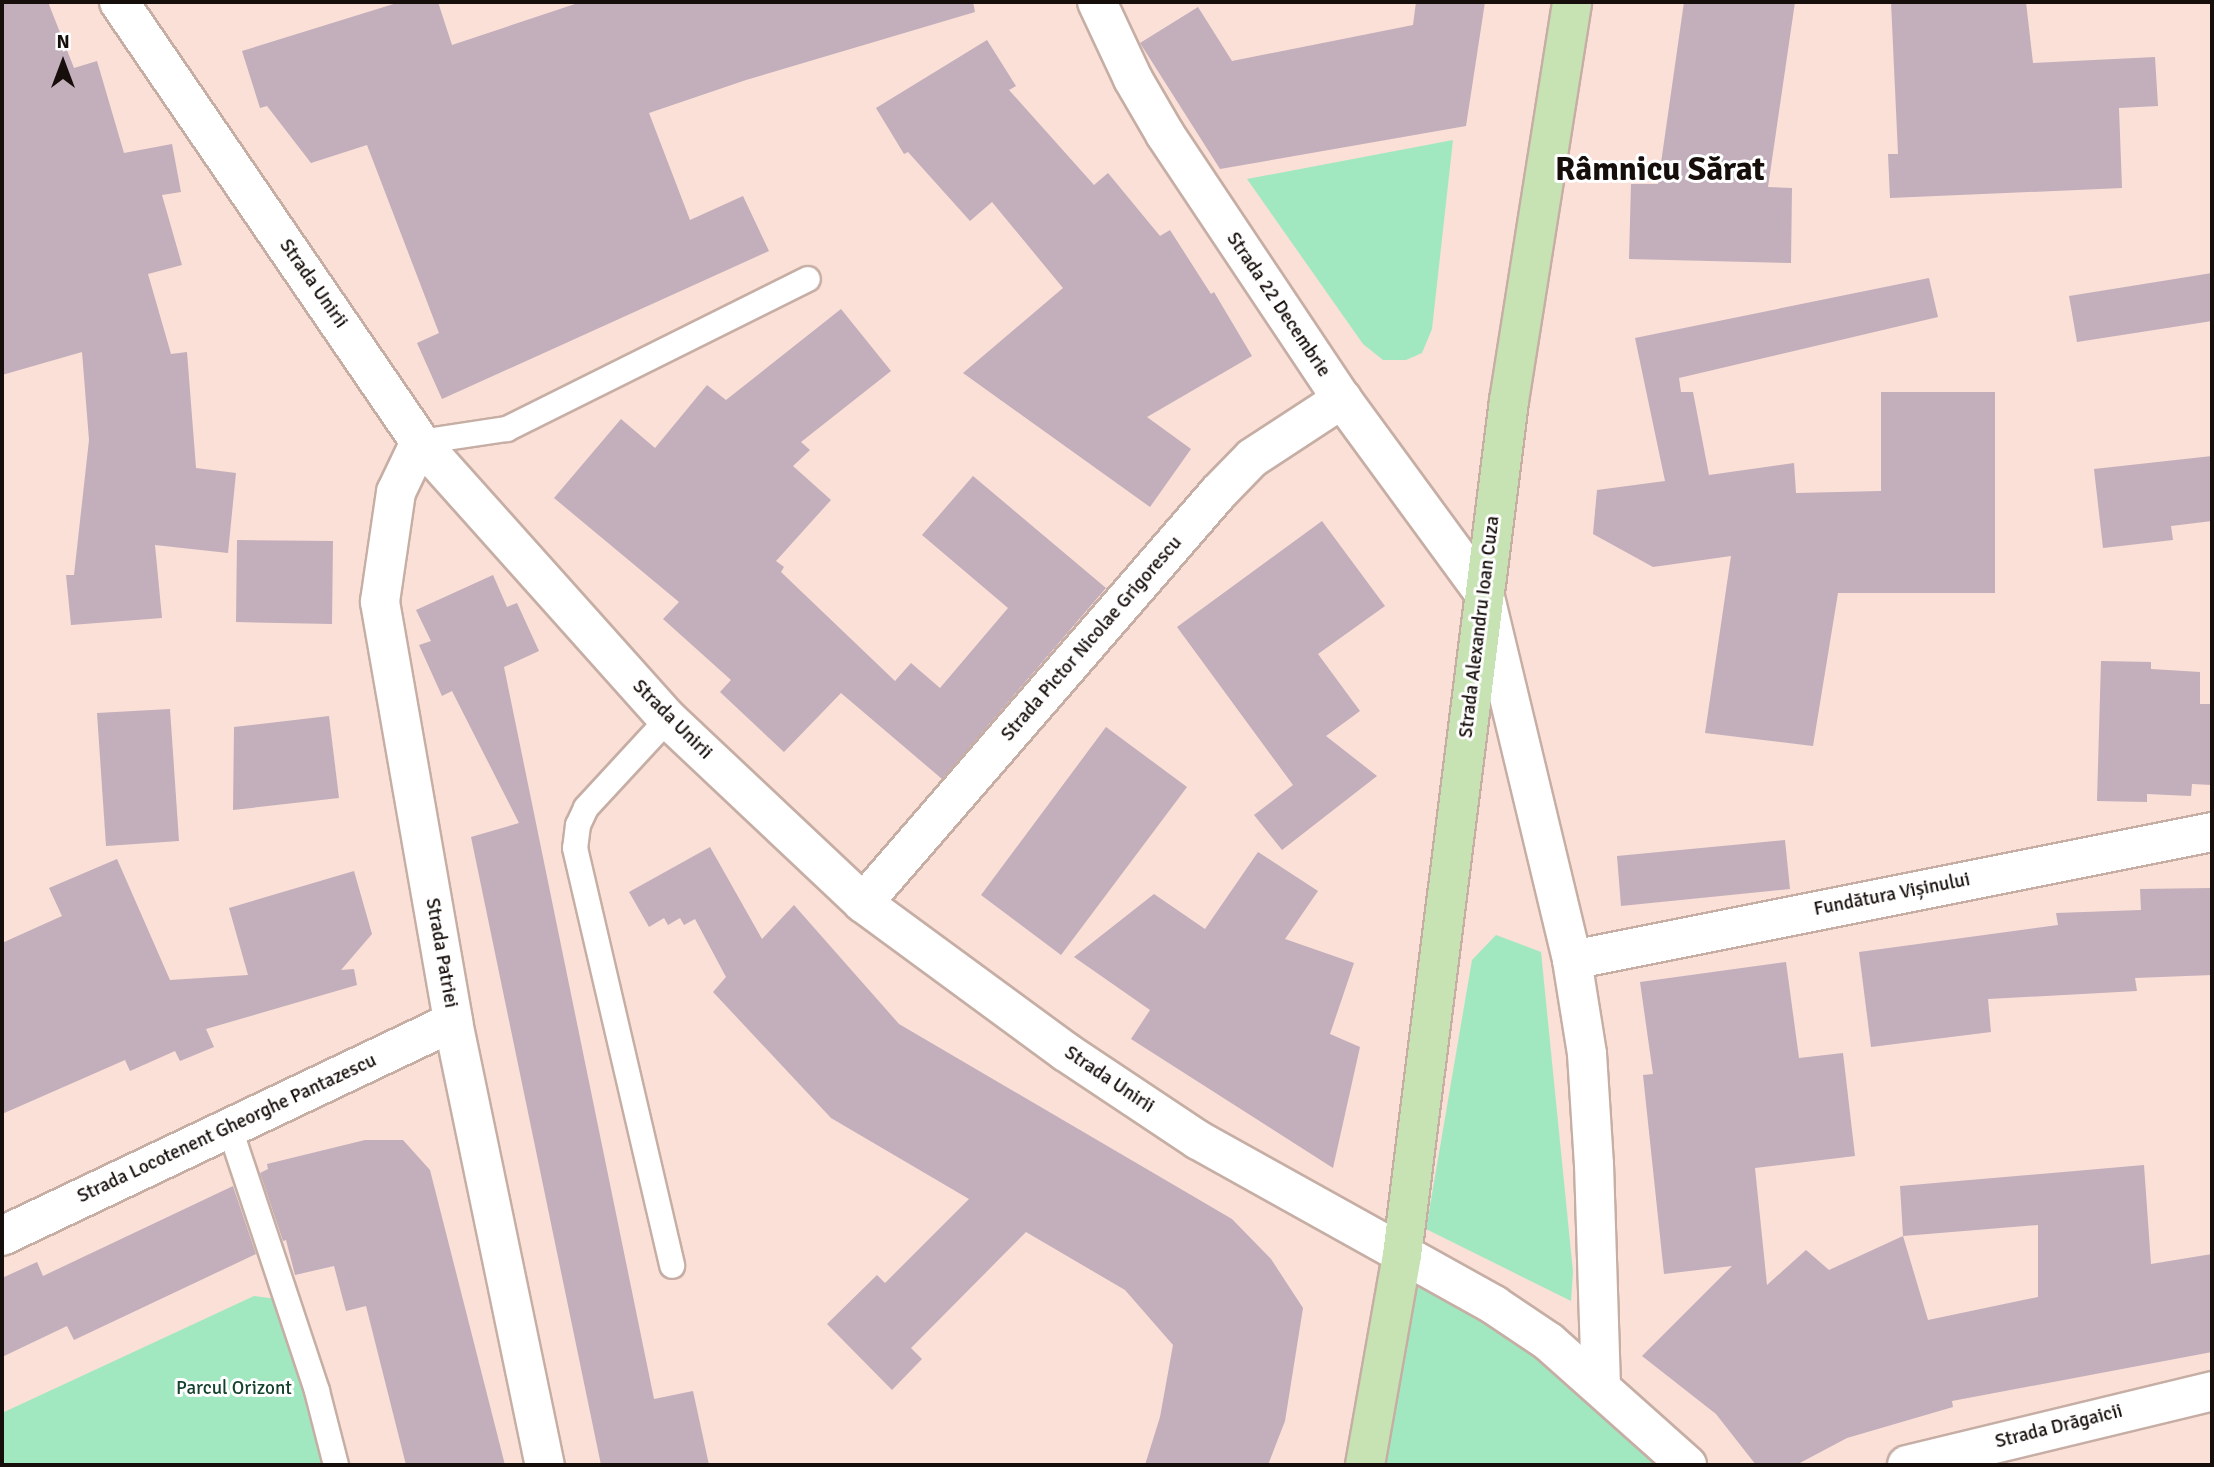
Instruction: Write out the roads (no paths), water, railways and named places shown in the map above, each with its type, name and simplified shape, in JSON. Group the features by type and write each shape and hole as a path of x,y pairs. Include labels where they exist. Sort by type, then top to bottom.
{"main road":[{"name":"Strada Alexandru Ioan Cuza","path":"1366,1465 1402,1255 1508,401 1572,2"}],"street":[{"name":"Strada Unirii","path":"119,2 420,442 668,719 863,902 1066,1052 1198,1140 1494,1305 1549,1342 1601,1385 1687,1465"},
{"name":"Strada 22 Decembrie","path":"1097,2 1133,79 1165,134 1342,399 1484,593"},
{"name":"Strada Pictor Nicolae Grigorescu","path":"863,902 1218,493 1252,458 1342,399"},
{"name":"Strada Patriei","path":"420,442 396,492 380,602 453,1022 545,1465"},
{"path":"1484,593 1572,960 1587,1054 1601,1385"},
{"name":"Fundătura Vișinului","path":"1572,960 2212,832"},
{"name":"Strada Locotenent Gheorghe Pantazescu","path":"2,1236 453,1022"},
{"name":"Strada Drăgaicii","path":"1907,1465 2212,1391"}],"lane":[{"path":"420,442 507,429 808,279"},
{"path":"668,719 586,808 578,825 575,848 672,1266"},
{"path":"229,1129 317,1391 336,1465"}],"district":[{"name":"Râmnicu Sărat","path":"1660,170"}],"park label":[{"name":"Parcul Orizont","path":"234,1389"}]}
